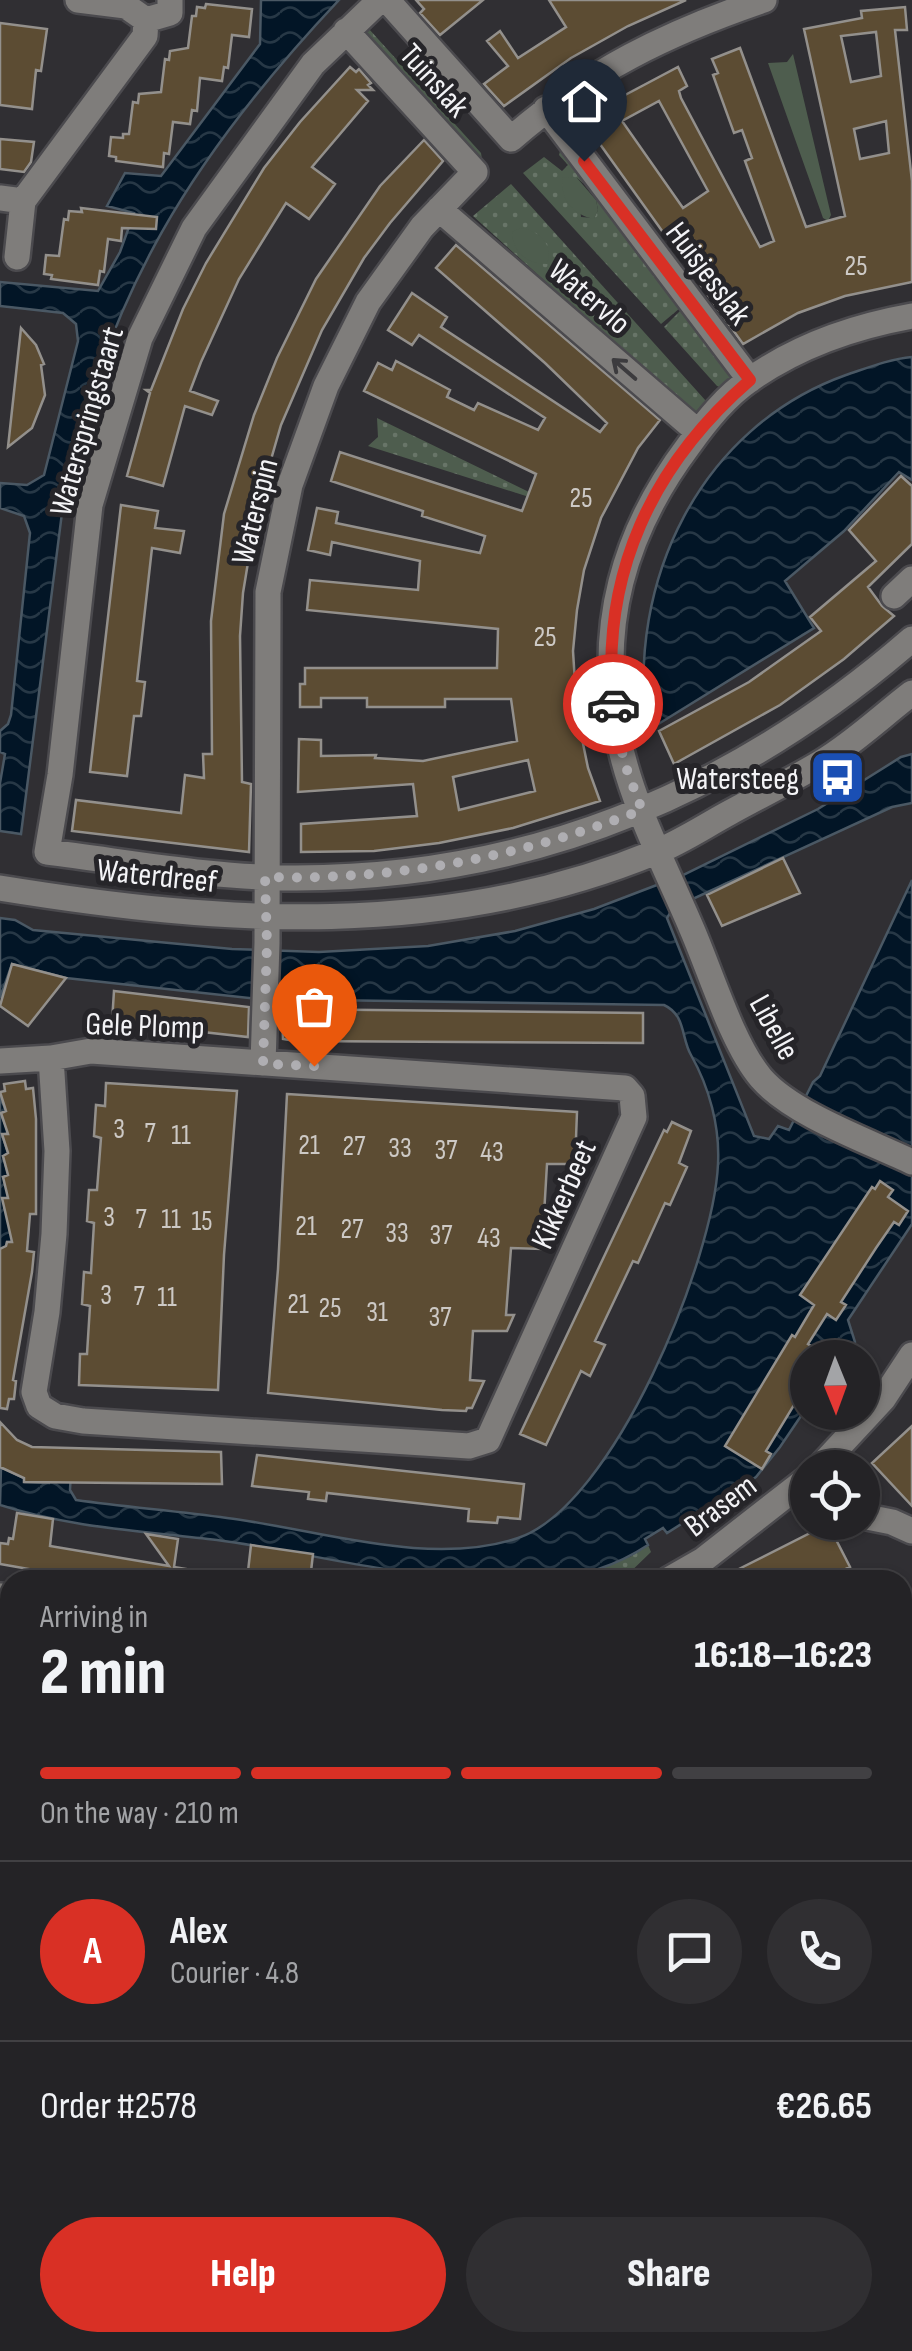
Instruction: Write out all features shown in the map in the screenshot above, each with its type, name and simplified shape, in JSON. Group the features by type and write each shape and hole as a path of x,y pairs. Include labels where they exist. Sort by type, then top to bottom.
{"street":[{"path":"78,0 126,6 146,20"},
{"path":"146,20 170,13 170,0"},
{"name":"Tuinslak","path":"369,12 511,139 546,109 633,52 764,0"},
{"name":"Tuinslak","path":"369,12 474,172"},
{"name":"Waterspringstaart","path":"47,852 60,775 90,505 131,363 194,228 313,64 369,12"},
{"path":"16,257 11,199 145,36 146,20"},
{"name":"Huisjesslak","path":"546,109 750,380"},
{"name":"Waterspin","path":"263,1064 268,592 290,484 326,386 368,302 422,227 474,172"},
{"name":"Watervlo","path":"439,209 698,432"},
{"name":"Libelle","path":"912,316 853,330 794,352 750,380 719,407 647,507 616,598 611,653 614,709 624,762 685,913 759,1076 784,1101 912,1162"},
{"name":"Waterdreef","path":"47,852 265,877 342,877 438,868 558,840 720,776 793,731 876,671 912,639"},
{"name":"Waterdreef","path":"0,888 134,907 266,918 393,916 474,904 575,879 664,863 825,761 912,692"},
{"name":"Gele Plomp","path":"251,1432 55,1416 39,1406 34,1392 47,1312 57,1168 51,1058 92,1051 263,1064"},
{"path":"0,1061 51,1058"},
{"name":"Kikkerbeet","path":"251,1432 469,1446 488,1440 634,1117 634,1103 625,1088 614,1085 263,1064"},
{"path":"836,1450 884,1399 912,1354"},
{"name":"Brasem","path":"686,1570 790,1492"},
{"path":"880,1520 912,1531"}],"green space":[{"path":"369,29 481,153 478,163 361,36"},
{"path":"793,54 831,215 828,221 823,218 768,63 787,62"},
{"path":"563,140 585,177 583,183 577,178 581,217 594,218 598,210 596,200 603,202 680,308 661,324 523,173 544,157 562,171 568,165 559,155"},
{"path":"563,177 577,178 596,200 598,210 594,219 569,205 563,192"},
{"path":"511,184 706,401 693,415 473,216"},
{"path":"521,228 544,240 549,251 547,264 533,262 518,251 512,232"},
{"path":"681,310 702,338 707,335 735,375 722,388 664,327"},
{"path":"377,418 529,494 368,446 378,437"},
{"path":"648,1545 651,1552 632,1570 546,1570 630,1557"}],"water":[{"path":"261,0 339,0 240,114 199,172 130,294 103,360 63,505 21,834 0,831 0,783 5,754 0,752 0,731 11,715 30,533 24,516 0,508 0,483 27,485 44,475 78,341 76,324 63,313 0,306 0,282 98,291 120,252 134,213 107,206 125,173 161,176 260,44"},
{"path":"912,357 912,480 899,472 844,531 785,581 814,628 647,731 644,675 649,620 662,567 684,517 713,471 750,432 795,399 846,375"},
{"path":"912,754 912,803 892,807 673,908 667,918 754,1136 769,1139 778,1126 789,1130 813,1082 820,1076 912,880 912,1224 848,1320 854,1340 790,1340 791,1430 756,1477 667,1533 663,1528 645,1539 648,1545 594,1570 396,1570 249,1545 81,1524 0,1505 1,1467 25,1482 49,1483 50,1479 71,1472 70,1490 76,1500 262,1523 373,1543 448,1549 518,1538 554,1517 589,1479 622,1431 652,1375 699,1258 712,1206 718,1150 712,1107 703,1080 680,1021 664,1005 258,999 66,978 12,964 0,998 0,918 15,920 33,930 232,949 319,952 428,946 515,931 594,909 683,875 818,809"},
{"path":"0,1097 7,1113 1,1114 9,1134 2,1135 9,1155 3,1156 9,1177 3,1177 9,1192 13,1242 7,1242 6,1249 0,1249"}],"building":[{"path":"416,0 483,0 440,35 420,13 424,9"},
{"path":"549,0 686,0 571,58 504,106 484,84 508,66 487,41 500,31 518,58 566,27"},
{"path":"206,4 252,9 249,37 232,35 228,68 224,67 222,81 200,78 197,111 192,110 190,124 173,122 169,154 164,153 163,167 116,161 116,157 109,156 111,137 129,134 133,102 138,103 139,94 161,92 165,59 169,60 170,51 188,48 192,16 196,16 197,7 205,8"},
{"path":"905,7 907,30 895,30 912,181 912,282 845,296 798,313 743,344 587,126 610,103 678,67 687,86 679,91 681,98 760,247 774,241 745,161 752,158 742,130 734,133 713,75 718,73 712,59 740,48 806,227 845,216 804,29 862,18 861,11","holes":["876,32 881,76 851,82 841,36","659,101 708,191 683,208 622,121","886,121 889,153 860,159 854,129"]},
{"path":"0,23 47,29 41,71 36,70 32,109 0,105"},
{"path":"350,67 356,72 359,69 373,90 357,90 368,101 312,167 335,184 309,219 286,203 239,279 190,391 218,401 212,415 185,406 163,486 127,476 150,393 146,390 151,390 206,263 264,168"},
{"path":"0,139 34,142 31,162 24,172 0,169"},
{"path":"424,140 443,161 364,258 322,330 281,425 257,508 240,636 242,782 251,784 249,852 72,831 76,800 181,813 185,775 204,778 203,754 212,754 211,621 224,514 254,415 316,279 380,186"},
{"path":"81,208 157,217 156,229 122,228 121,241 108,239 104,272 100,271 98,285 51,279 52,275 44,274 46,255 59,256 64,219 68,220 69,211 82,212"},
{"path":"456,245 660,420 638,448 601,518 584,570 577,610 573,651 577,714 588,768 600,801 513,828 439,843 374,851 301,852 301,824 417,816 413,784 298,792 299,739 321,740 321,756 376,755 375,758 423,761 517,741 511,699 445,699 445,707 367,707 367,698 321,698 321,707 300,707 305,668 497,668 498,629 307,610 310,580 418,590 420,561 332,542 330,555 308,550 317,508 338,512 336,523 480,553 485,536 331,481 340,452 522,511 536,474 364,391 378,363 392,370 396,361 450,390 447,397 474,410 478,403 538,430 545,418 419,335 412,345 388,330 412,293 447,317 441,327 600,432 607,423 436,268","holes":["528,760 535,791 459,810 453,777"]},
{"path":"21,328 36,345 44,364 41,365 45,395 32,428 8,447"},
{"path":"901,476 912,486 912,544 868,587 894,616 844,659 780,705 674,764 659,731 749,682 821,631 810,617 876,561 849,530"},
{"path":"121,505 158,511 155,528 184,531 180,553 152,548 137,681 145,682 141,716 134,716 127,776 90,772"},
{"path":"783,858 800,893 722,926 707,895"},
{"path":"12,964 66,978 28,1026 0,1006"},
{"path":"114,991 249,1007 248,1037 112,1022"},
{"path":"282,1009 643,1013 643,1043 295,1041 283,1039"},
{"path":"25,1081 26,1089 33,1088 36,1119 36,1214 30,1214 27,1251 34,1252 13,1380 14,1399 9,1399 7,1409 0,1408 0,1249 12,1242 2,1198 8,1198 3,1156 8,1153 2,1134 8,1134 0,1092 5,1091 4,1084"},
{"path":"106,1083 237,1091 218,1390 79,1385 80,1354 87,1354 90,1306 82,1304 84,1272 91,1273 94,1223 87,1221 89,1190 97,1190 101,1138 94,1136 96,1105 105,1106"},
{"path":"287,1094 577,1112 575,1164 547,1164 542,1249 511,1248 506,1315 514,1315 507,1331 473,1331 470,1380 484,1381 472,1408 442,1410 268,1393"},
{"path":"672,1122 691,1131 679,1163 687,1167 670,1205 665,1203 638,1263 633,1261 595,1341 605,1345 590,1376 581,1371 546,1445 520,1434 664,1130 667,1132"},
{"path":"880,1181 893,1190 888,1197 908,1211 899,1225 894,1222 876,1248 841,1302 846,1305 836,1320 827,1314 811,1340 790,1340 790,1412 766,1451 771,1454 762,1469 725,1446 792,1335 795,1337 814,1305 800,1295 872,1187 875,1189"},
{"path":"0,1422 17,1440 32,1447 221,1452 222,1484 24,1482 24,1478 0,1467"},
{"path":"912,1426 912,1506 880,1472 880,1456"},
{"path":"257,1455 524,1484 520,1519 498,1517 497,1523 468,1521 469,1509 327,1493 326,1501 308,1499 309,1492 252,1486"},
{"path":"17,1513 53,1519 50,1546 169,1566 146,1534 178,1539 174,1567 192,1570 34,1570 0,1564 0,1543 8,1544 9,1538 13,1539"},
{"path":"796,1540 836,1540 850,1567 737,1570"},
{"path":"251,1545 313,1554 311,1570 248,1570"}],"way so far":[{"path":"314,1066 263,1064 265,877 342,877 438,868 558,840 642,810 624,762 613,704"}],"place":[{"name":"Watersteeg","path":"838,778"}],"route":[{"path":"584,161 750,380 698,432 647,507 616,598 611,653 613,704"}]}
